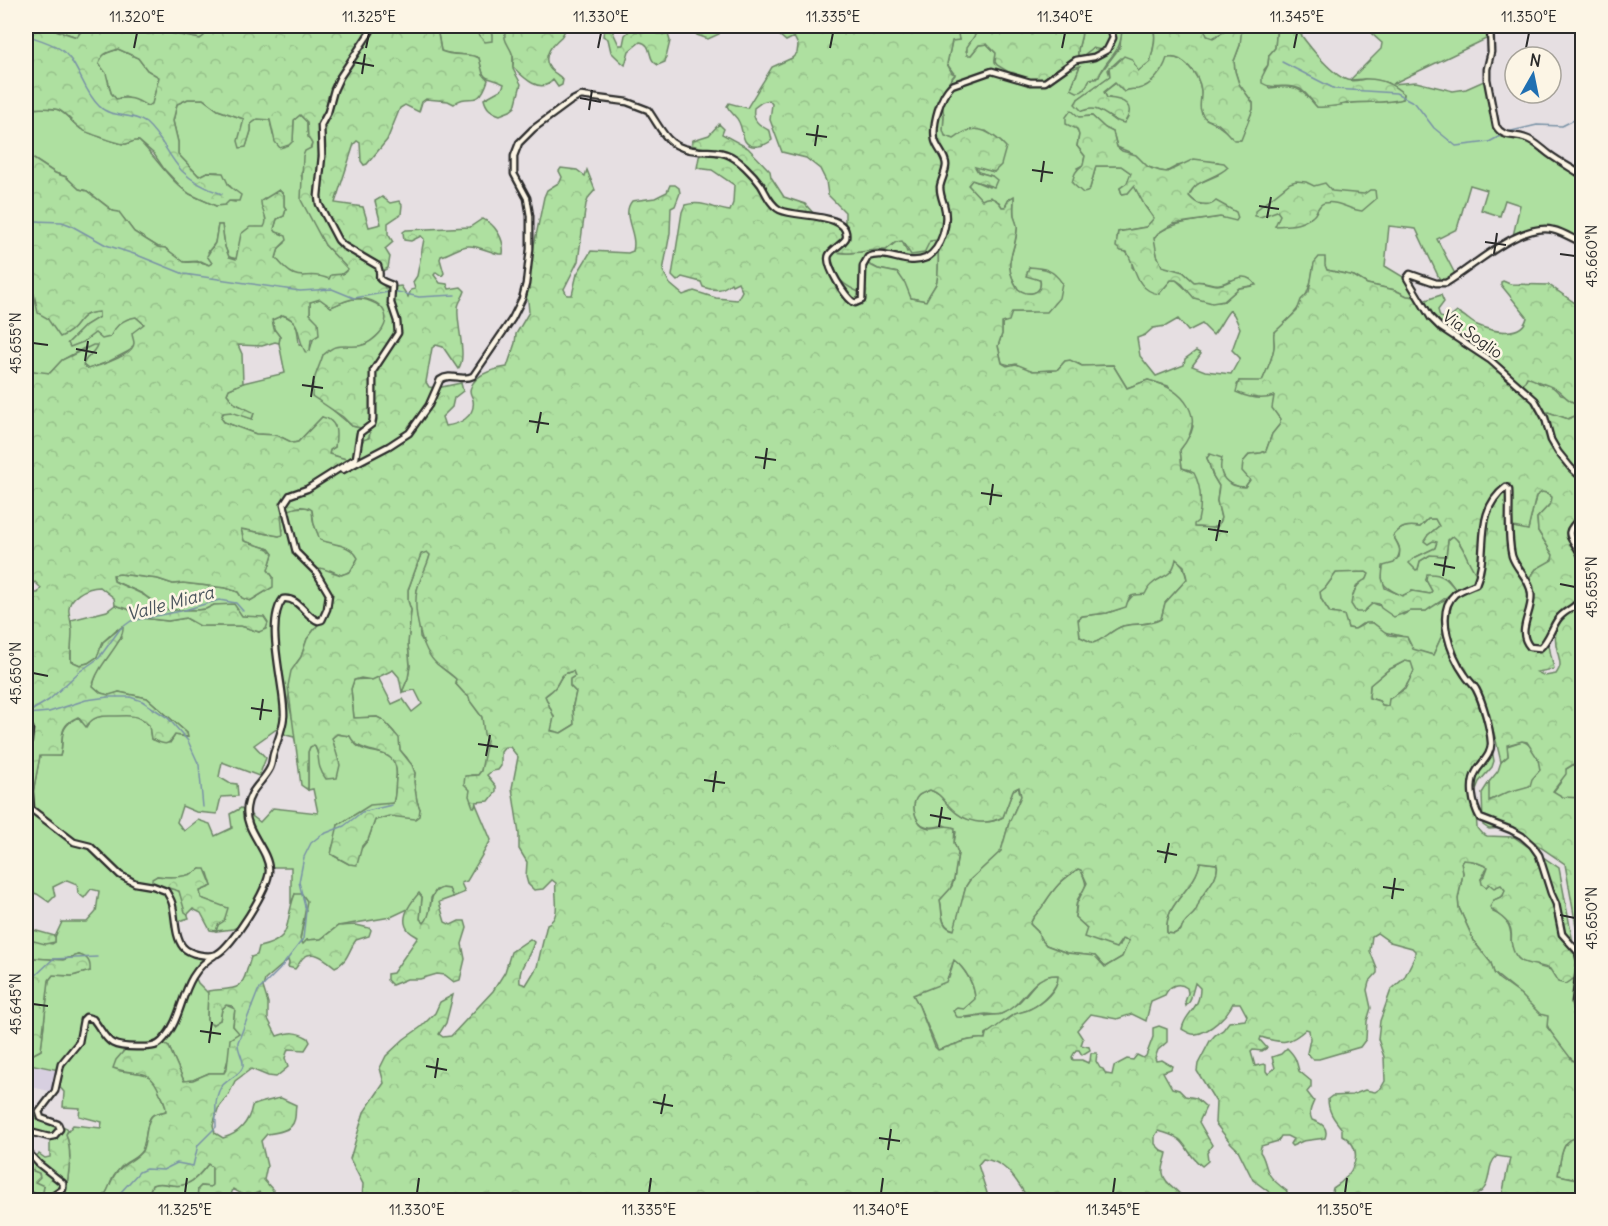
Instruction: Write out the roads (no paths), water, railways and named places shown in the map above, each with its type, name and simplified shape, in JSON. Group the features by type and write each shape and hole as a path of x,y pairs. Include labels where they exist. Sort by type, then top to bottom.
{"street":[{"path":"26,1131 49,1137 60,1129 58,1124 41,1118 39,1112 55,1091 61,1064 79,1042 83,1020 86,1017 93,1018 108,1040 116,1047 151,1047 162,1042 173,1023 184,992 194,974 202,963 231,941 264,890 269,877 267,862 250,828 246,809 256,785 271,767 284,713 282,687 276,662 277,624 281,602 286,598 293,600 314,620 318,621 325,614 329,600 327,589 316,572 296,552 285,511 285,501 290,495 307,489 356,458 360,433 372,424 373,371 398,333 391,303 392,285 380,281 378,266 338,240 319,204 318,196 322,156 321,125 340,77 372,26"},
{"path":"340,469 343,470 404,438 429,405 440,380 448,376 466,379 473,376 508,326 524,291 530,249 529,205 514,174 515,151 529,132 574,99 588,96 627,102 644,108 648,110 665,137 677,147 726,154 737,160 759,183 777,208 790,213 829,219 841,224 847,231 846,238 830,253 828,259 845,295 855,303 862,300 863,266 868,258 879,255 908,261 923,259 932,254 940,243 945,207 940,188 946,166 934,139 936,117 947,89 952,85 992,71 1030,82 1045,82 1076,60 1094,57 1107,50 1113,38 1110,26"},
{"path":"1490,26 1491,52 1486,69 1496,126 1499,131 1505,136 1525,138 1535,142 1548,154 1582,175"},
{"name":"Via Soglio","path":"1582,243 1553,230 1542,229 1519,236 1496,247 1446,283 1436,283 1410,274 1407,278 1431,318 1440,327 1490,360 1535,400 1545,418 1551,440 1558,452 1582,478"},
{"path":"1582,591 1581,600 1558,619 1546,643 1540,648 1530,647 1526,642 1524,625 1532,594 1512,556 1509,490 1506,487 1498,493 1488,511 1482,540 1479,577 1476,584 1456,594 1451,600 1446,633 1450,651 1464,675 1476,689 1491,742 1488,756 1474,776 1475,809 1480,818 1522,836 1532,844 1539,855 1556,904 1562,934 1576,947 1578,952 1580,962 1575,993 1576,1013 1582,1040"},
{"path":"1582,517 1569,532 1582,558"},
{"path":"26,728 30,728 27,758 31,809 74,842 90,846 120,875 135,883 166,891 172,903 182,946 190,953 215,955"},
{"path":"26,1150 63,1183 63,1189 47,1200"}],"waterway":[{"path":"26,35 60,49 72,61 88,92 99,106 109,113 146,123 182,171 200,185 222,194"},
{"path":"1282,62 1335,89 1396,93 1415,103 1434,128 1456,146 1489,142 1502,135"},
{"path":"1507,132 1537,125 1562,126 1582,116"},
{"path":"26,215 34,221 62,222 106,245 184,274 300,291 332,289 354,298 389,292"},
{"path":"393,291 419,297 455,295"},
{"name":"Valle Miara","path":"26,714 49,700 79,672 99,658 120,629 131,621 181,611 219,600 236,603 243,611"},
{"path":"27,714 49,712 86,700 108,697 130,697 142,701 168,718 188,741 199,765 203,807"},
{"path":"119,1200 121,1192 139,1172 146,1169 163,1170 177,1163 193,1166 198,1145 216,1127 218,1093 222,1086 242,1069 243,1063 238,1042 258,991 279,970 303,939 306,911 299,882 304,857 311,843 321,835 344,826 362,812 392,805"},
{"path":"26,979 33,978 53,959 97,957"}]}
